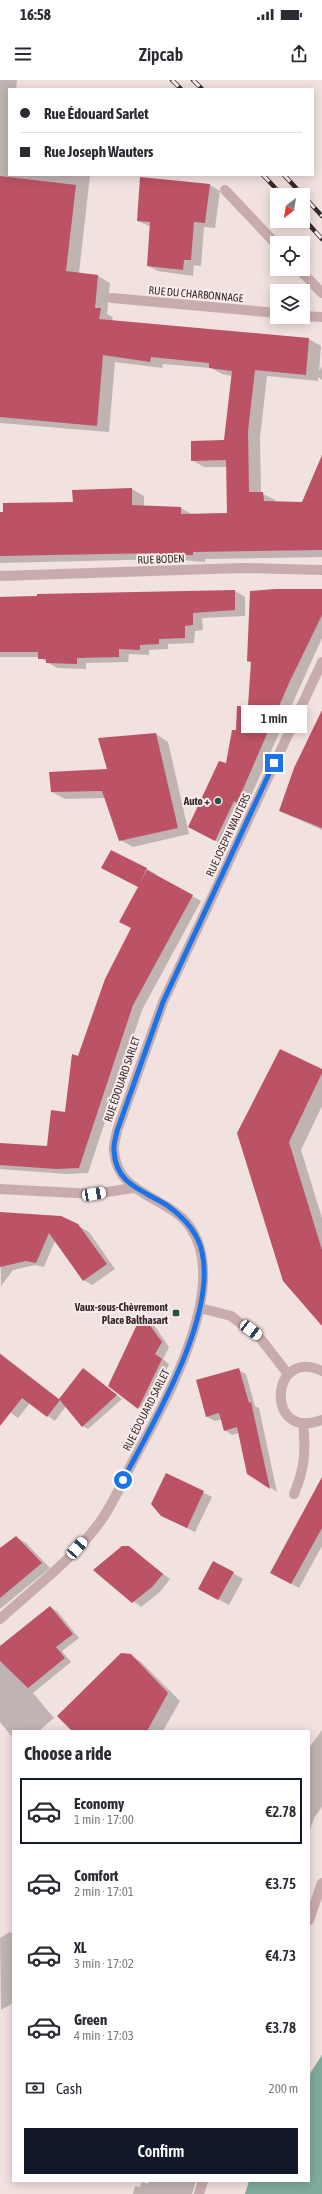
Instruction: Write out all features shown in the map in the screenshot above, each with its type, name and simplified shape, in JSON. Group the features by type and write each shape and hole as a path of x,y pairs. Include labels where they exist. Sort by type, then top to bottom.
{"street":[{"path":"225,190 270,238"},
{"path":"306,276 322,293"},
{"name":"RUE DU CHARBONNAGE","path":"112,298 270,312"},
{"path":"310,316 322,317"},
{"name":"RUE BODEN","path":"0,576 242,568 322,570"},
{"name":"RUE JOSEPH WAUTERS","path":"156,1018 322,662"},
{"name":"RUE ÉDOUARD SARLET","path":"0,1619 69,1558 101,1522 168,1396 179,1372 200,1308 203,1278 202,1251 190,1226 168,1207 133,1188 119,1171 114,1151 117,1131 156,1018"},
{"path":"0,1189 94,1194 133,1188"},
{"path":"200,1308 231,1316 260,1338 288,1374"},
{"path":"322,1370 306,1366 288,1374 280,1390 282,1407 287,1415 304,1423 313,1423 322,1420"},
{"path":"294,1494 301,1478 306,1450 304,1423"},
{"path":"310,1917 322,1882"},
{"path":"199,2194 203,2182"}],"shaded area":[{"path":"322,2055 322,2194 245,2194 249,2182 310,2182 310,2073"}],"building":[{"path":"0,176 76,185 66,271 98,275 95,308 101,308 99,319 309,338 306,375 255,370 248,431 249,492 263,492 264,501 302,502 322,455 322,550 193,552 193,555 159,555 159,553 0,556 0,512 3,512 3,503 73,502 72,490 132,488 132,505 181,507 181,514 227,513 226,460 191,461 191,441 224,440 232,371 209,368 209,363 151,357 150,362 103,355 97,426 0,417"},
{"path":"140,177 210,184 205,223 194,222 191,260 184,260 183,270 147,266 150,222 137,221"},
{"path":"275,589 322,589 322,615 289,683 237,803 234,801 215,841 188,827 219,761 226,763 232,730 236,730 237,706 248,706 251,662 247,661 250,591"},
{"path":"235,590 235,610 193,613 193,625 185,626 185,638 159,639 159,644 140,645 140,650 119,649 119,657 77,658 77,664 46,663 46,659 38,659 38,652 0,652 0,597 37,596 37,594"},
{"path":"322,710 322,828 279,811 294,768"},
{"path":"156,733 178,828 119,841 102,791 51,792 49,772 107,769 98,738"},
{"path":"111,850 147,868 140,883 147,870 193,895 133,1005 79,1168 56,1169 0,1165 0,1143 47,1146 51,1110 65,1112 72,1054 78,1056 105,979 131,928 119,922 138,887 101,868"},
{"path":"280,1049 322,1069 322,1073 289,1142 322,1250 322,1326 283,1281 237,1133"},
{"path":"0,1212 61,1216 78,1224 107,1264 83,1281 49,1233 36,1263 26,1261 0,1267"},
{"path":"142,1314 162,1342 155,1354 162,1359 138,1409 108,1386"},
{"path":"0,1354 60,1400 47,1417 22,1398 0,1426"},
{"path":"83,1368 117,1395 82,1427 59,1399"},
{"path":"239,1368 249,1403 251,1402 270,1489 247,1474 237,1427 224,1431 219,1413 206,1417 196,1380"},
{"path":"166,1473 204,1491 187,1528 161,1516 151,1504"},
{"path":"322,1477 322,1528 291,1584 270,1573"},
{"path":"16,1536 42,1563 0,1598 0,1548"},
{"path":"122,1546 129,1546 163,1574 152,1587 132,1603 93,1570"},
{"path":"213,1561 234,1572 218,1600 198,1589"},
{"path":"50,1606 73,1634 56,1647 65,1658 28,1688 0,1661 0,1646"},
{"path":"121,1653 131,1654 168,1693 148,1730 71,1730 57,1716"}],"railway":[{"path":"172,80 180,88"},
{"path":"193,80 201,88"},
{"path":"264,176 275,188"},
{"path":"285,176 322,216"},
{"path":"310,226 322,239"}],"place":[{"name":"Auto +","path":"218,801"},
{"name":"Vaux-sous-Chèvremont Place Balthasart","path":"176,1313"}],"route":[{"path":"123,1480 168,1396 179,1372 200,1308 203,1278 202,1251 190,1226 168,1207 133,1188 119,1171 114,1151 117,1131 156,1018 274,763"}]}
